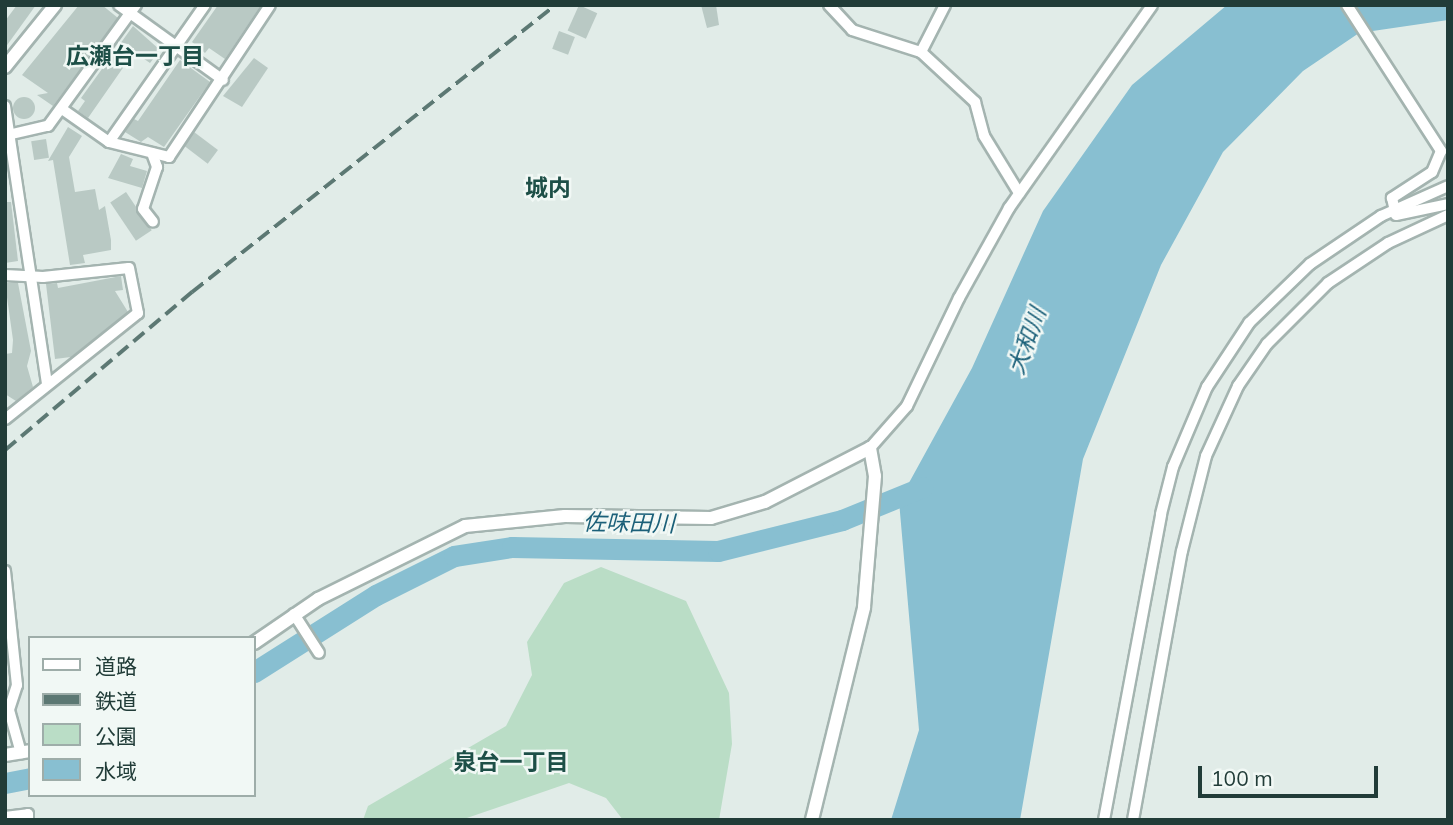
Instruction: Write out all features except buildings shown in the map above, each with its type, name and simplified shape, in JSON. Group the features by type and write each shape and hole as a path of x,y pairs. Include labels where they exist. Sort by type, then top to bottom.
{"street":[{"path":"5,68 55,5"},
{"path":"119,5 133,9 223,80"},
{"path":"109,142 205,5"},
{"path":"62,109 109,142 169,157 223,80 270,5"},
{"path":"829,5 852,30 921,52 975,102 984,136 1019,193"},
{"path":"921,52 945,5"},
{"path":"256,641 441,534 465,526 565,516 711,518 765,502 870,448 907,406 959,298 1019,193 1152,5"},
{"path":"1347,5 1441,151 1432,173 1392,198 1396,215 1448,204"},
{"path":"12,134 48,126 133,9"},
{"path":"5,106 12,134 47,384"},
{"path":"152,153 157,167 143,209 153,222"},
{"path":"1104,820 1152,552 1173,467 1195,411 1227,353 1271,298 1343,237 1448,186"},
{"path":"1133,820 1185,539 1206,456 1238,386 1267,344 1328,283 1388,243 1448,215"},
{"path":"5,275 130,268 138,313 5,419"},
{"path":"812,820 859,638 870,550 875,476 870,448"},
{"path":"5,571 17,685 9,710 25,752 5,755"},
{"path":"297,617 319,653"},
{"path":"5,817 28,814 28,820"}],"green space":[{"path":"601,567 686,601 729,693 732,744 719,820 623,820 606,798 569,783 461,820 363,820 368,806 506,726 532,675 527,642 564,583"}],"water":[{"name":"大和川","path":"1227,5 1448,5 1448,20 1359,33 1303,71 1223,152 1161,265 1083,459 1020,820 891,820 919,730 899,501 972,368 1043,211 1132,85"}],"waterway":[{"name":"佐味田川","path":"256,671 376,595 454,556 512,547 718,551 842,520 923,487"},
{"name":"佐味田川","path":"5,783 28,778"}],"railway":[{"path":"5,450 192,292 555,5"}],"district":[{"name":"広瀬台一丁目","path":"135,56"},
{"name":"城内","path":"548,188"},
{"name":"泉台一丁目","path":"511,762"}]}
